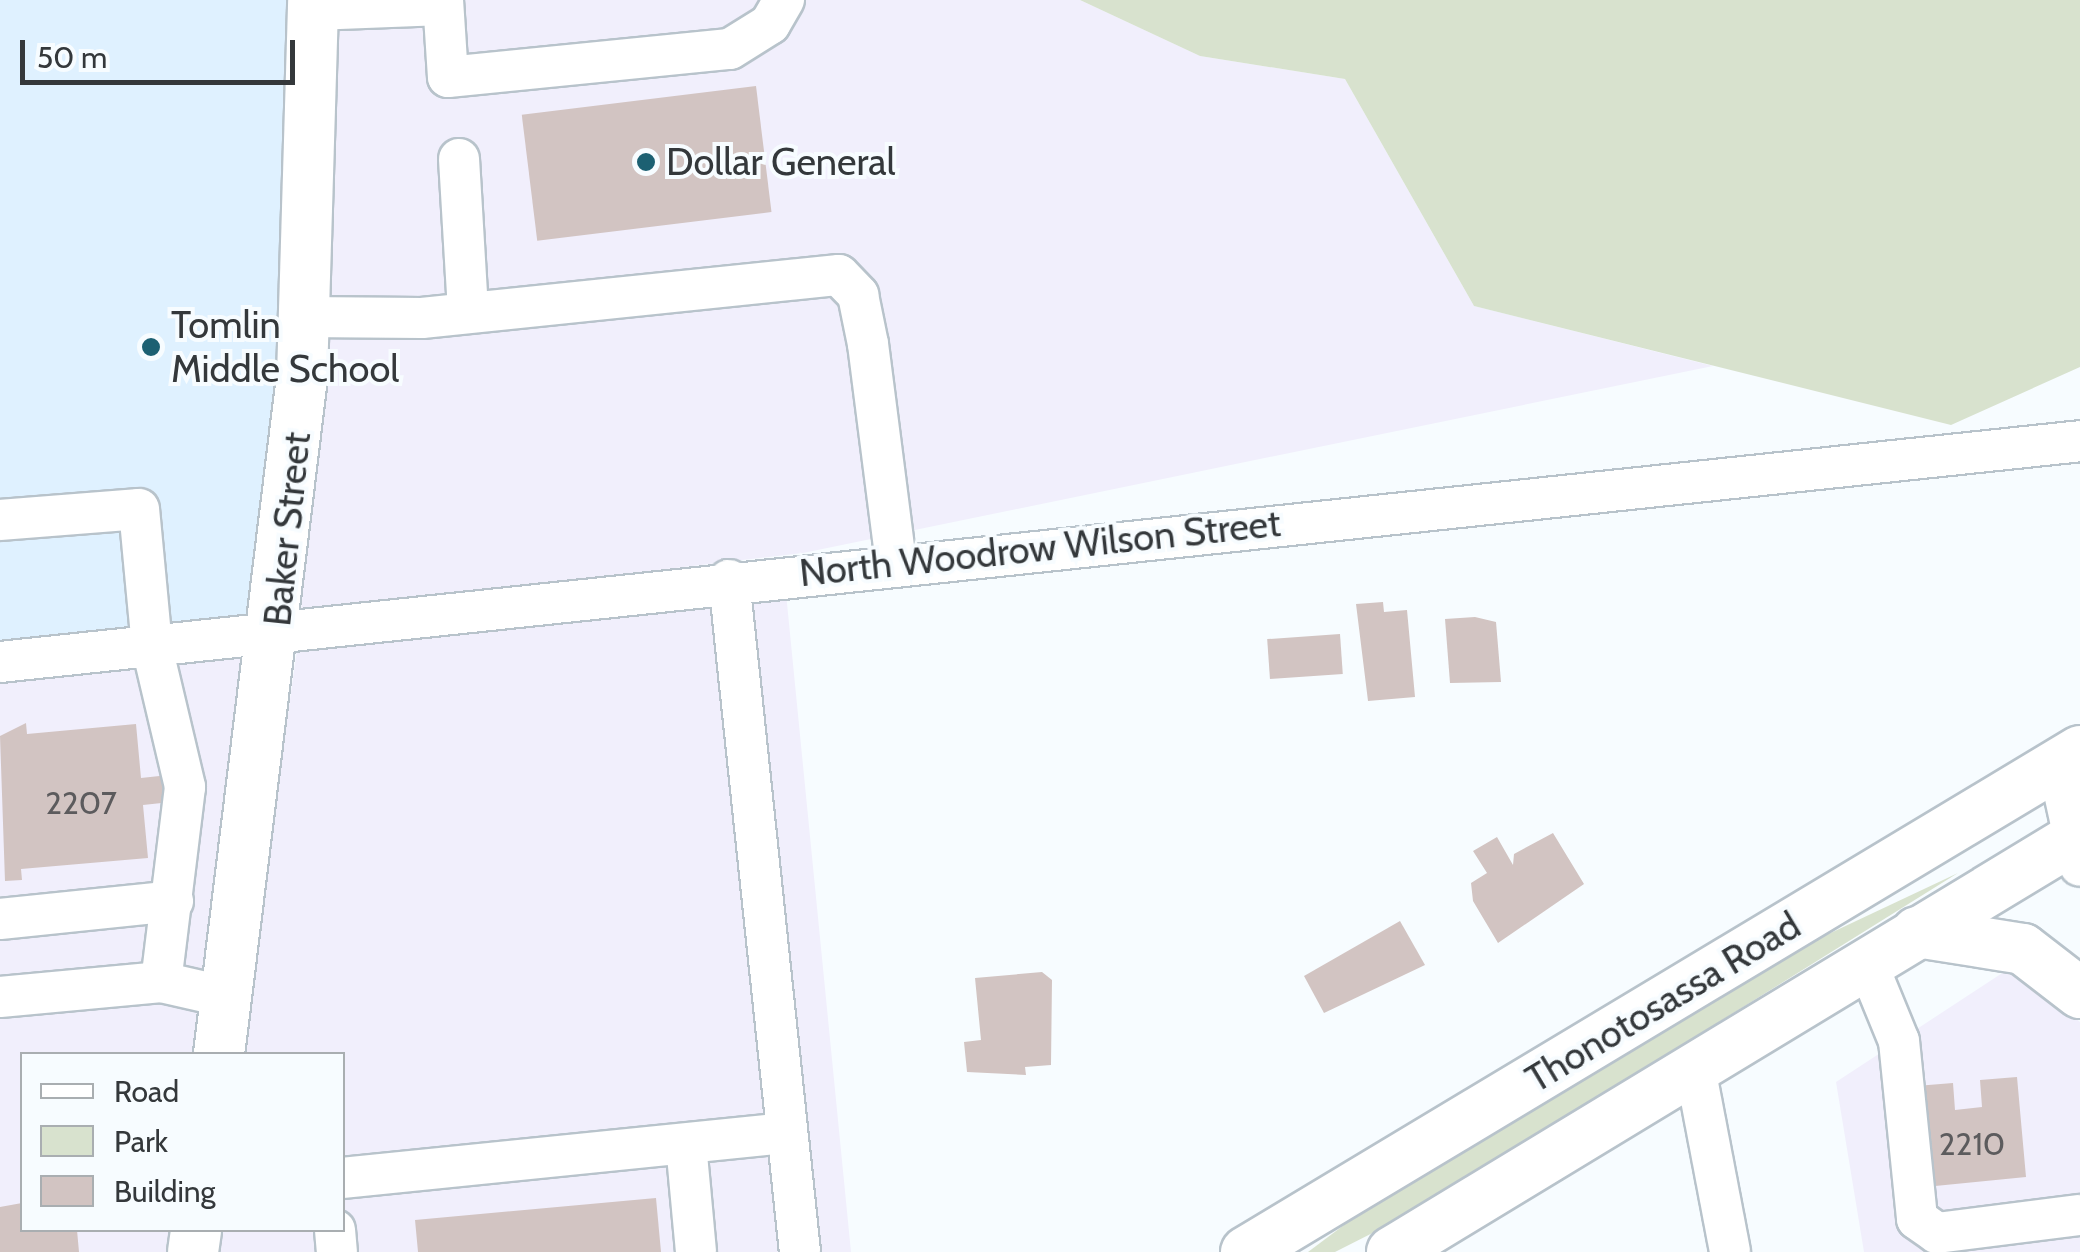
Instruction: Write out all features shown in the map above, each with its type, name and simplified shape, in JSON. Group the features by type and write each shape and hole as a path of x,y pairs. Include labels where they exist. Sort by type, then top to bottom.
{"main road":[{"name":"Baker Street","path":"220,1052 278,633 304,317 313,5"},
{"name":"Thonotosassa Road","path":"1246,1252 2069,758"},
{"name":"Thonotosassa Road","path":"1392,1252 1917,932 2079,846"},
{"path":"1917,932 2023,949 2080,993"}],"street":[{"path":"313,5 443,2 448,76 730,48 770,24 784,0"},
{"path":"459,159 468,312"},
{"path":"304,317 468,312 839,275 858,295 868,344 896,563"},
{"name":"North Woodrow Wilson Street","path":"0,662 729,580 2080,441"},
{"path":"0,520 140,509 152,646 185,787 160,982"},
{"path":"729,580 800,1252"},
{"path":"2069,758 2079,846"},
{"path":"0,919 172,901"},
{"path":"1868,962 1899,1041 1917,1218 1937,1232 2080,1215"},
{"path":"0,997 160,982 227,997"},
{"path":"1695,1068 1730,1252"},
{"path":"345,1178 787,1133"},
{"path":"686,1144 696,1252"}],"shaded area":[{"name":"Tomlin Middle School","path":"0,0 313,0 277,633 0,662"},
{"path":"335,0 1080,0 1200,56 1345,79 1474,306 1713,366 803,553 301,612 323,378"},
{"path":"786,593 851,1252 214,1252 217,1232 345,1232 345,1052 240,1052 297,650"},
{"path":"253,655 198,1052 20,1052 20,1232 174,1232 172,1252 0,1252 0,681"},
{"path":"2013,966 2080,1022 2080,1252 1864,1252 1836,1082"}],"green space":[{"path":"1080,0 2080,0 2080,367 1951,425 1474,306 1345,79 1200,56"},
{"path":"1958,873 1414,1212 1335,1252 1308,1252 1380,1198 1773,960"}],"building":[{"name":"Dollar General","path":"756,86 771,212 537,241 522,115"},
{"path":"1383,602 1384,612 1407,610 1415,697 1368,701 1356,604"},
{"path":"1475,617 1496,622 1501,682 1450,683 1445,619"},
{"path":"1340,634 1343,674 1270,679 1267,639"},
{"path":"26,723 27,734 136,724 141,778 178,774 180,801 143,805 148,858 21,869 22,880 5,881 0,736"},
{"path":"1553,833 1584,884 1498,943 1473,901 1471,883 1487,873 1473,851 1497,837 1513,865 1514,854"},
{"path":"1400,921 1425,965 1324,1013 1304,976"},
{"path":"1042,972 1052,980 1051,1065 1025,1067 1026,1075 967,1072 964,1042 981,1040 975,978"},
{"path":"2017,1077 2026,1177 1925,1187 1916,1086 1953,1083 1955,1110 1982,1107 1980,1080"},
{"path":"656,1198 661,1252 418,1252 415,1220"},
{"path":"20,1203 20,1232 77,1232 79,1252 0,1252 0,1207"}],"place":[{"name":"Dollar General","path":"646,162"},
{"name":"Tomlin Middle School","path":"151,347"}]}
